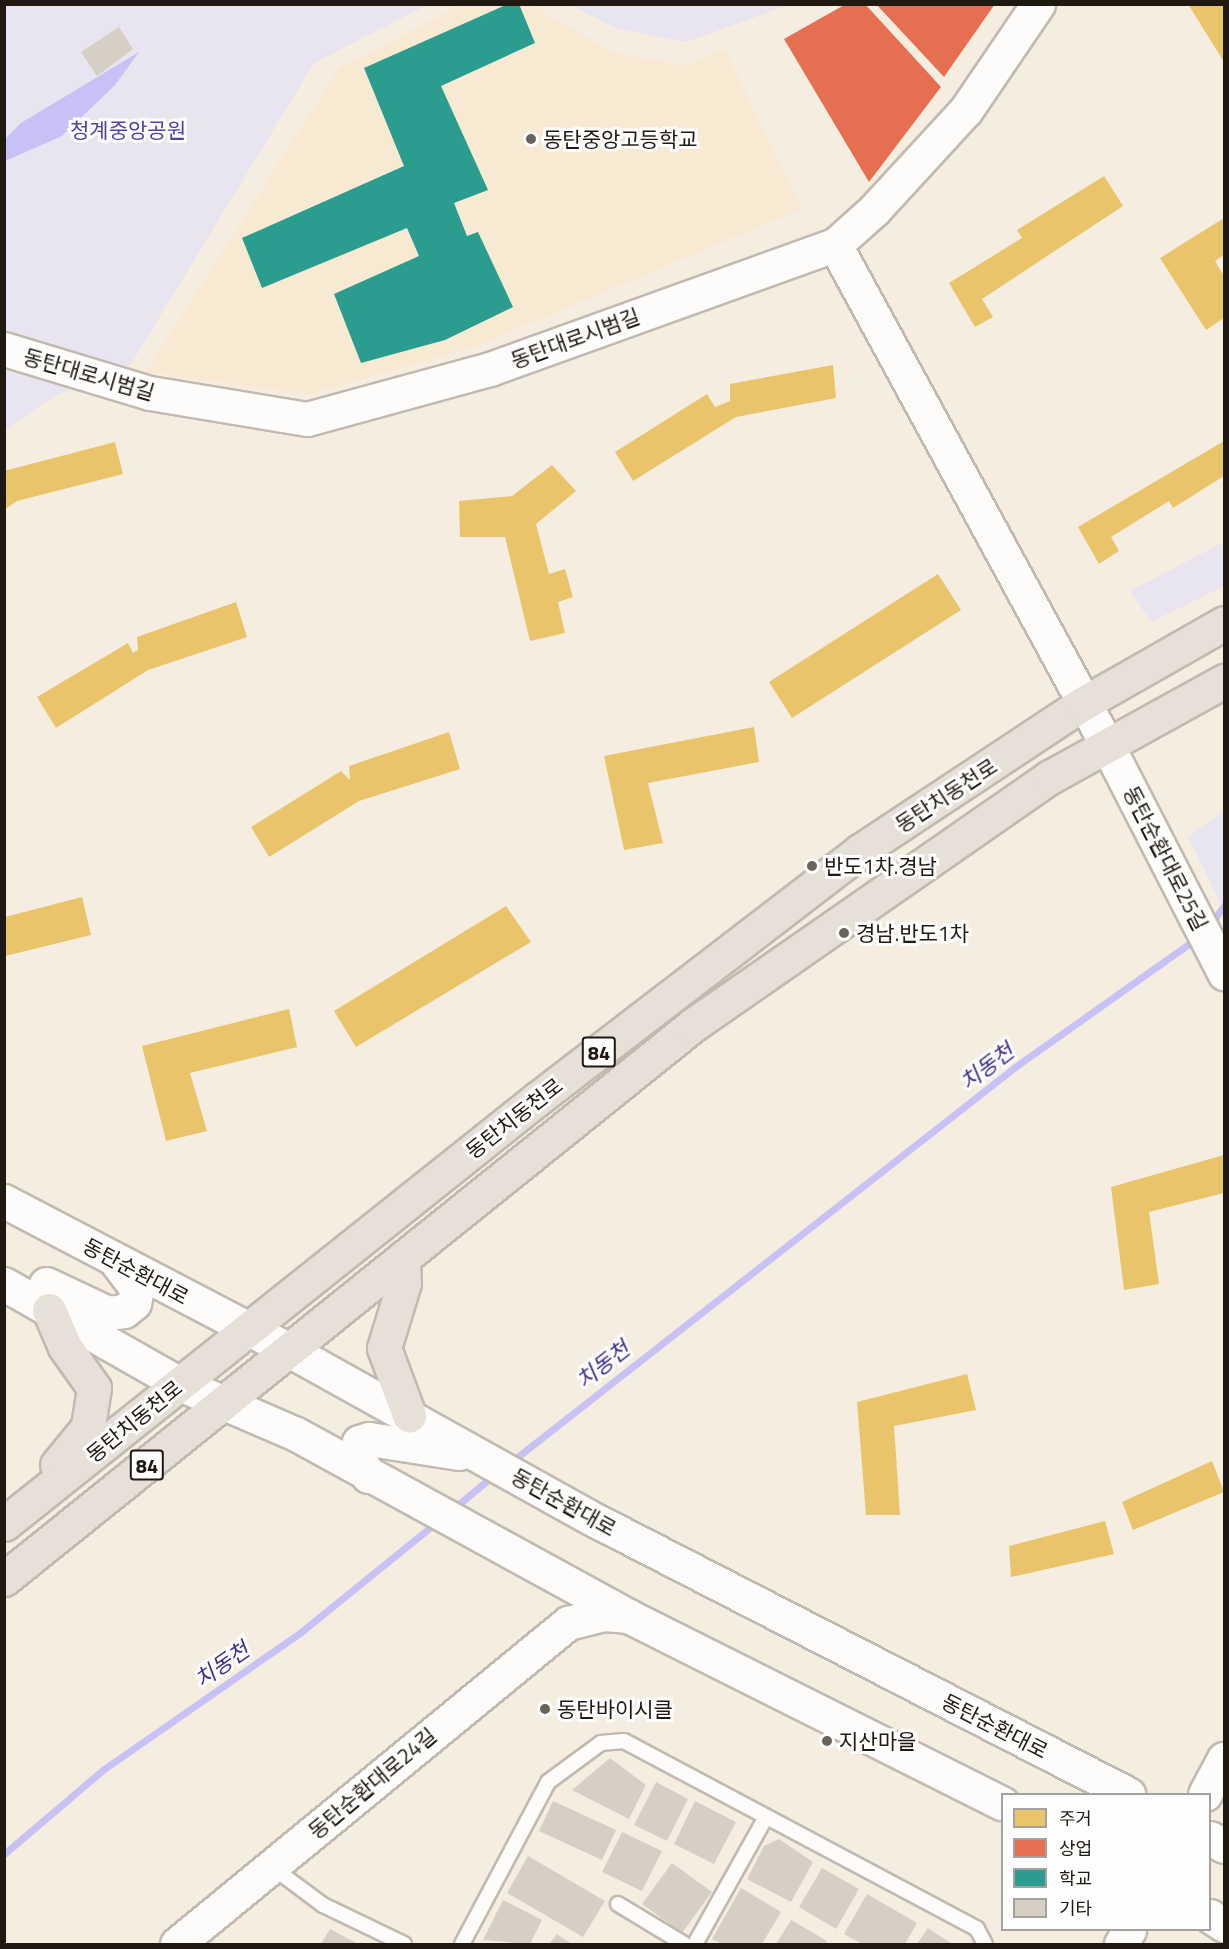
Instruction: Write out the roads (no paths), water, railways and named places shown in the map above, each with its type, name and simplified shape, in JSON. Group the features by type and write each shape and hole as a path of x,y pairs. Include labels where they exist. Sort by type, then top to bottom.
{"main road":[{"name":"동탄치동천로","path":"4,1524 247,1330 860,851 1084,703 1224,623"},
{"name":"동탄치동천로","path":"4,1579 693,1025 903,875 1107,743 1224,681"},
{"path":"403,1258 404,1283 384,1348 409,1415"},
{"path":"49,1310 65,1347 94,1388 88,1427 58,1459 55,1484"}],"street":[{"name":"동탄대로시범길","path":"4,350 150,393 308,419 490,369 835,245 874,210 966,110 1038,4"},
{"name":"동탄순환대로25길","path":"835,245 1107,743 1224,973"},
{"name":"동탄순환대로","path":"4,1201 247,1330 290,1350 591,1518 1126,1793"},
{"path":"8,1286 43,1283 89,1306 124,1311 134,1303 137,1288 115,1260"},
{"path":"8,1286 180,1384 358,1470 630,1617 1001,1802"},
{"path":"358,1470 356,1451 359,1442 369,1439 481,1456"},
{"path":"539,1569 568,1623 605,1614 630,1617"},
{"name":"동탄순환대로24길","path":"177,1944 568,1623"},
{"path":"1206,1793 1224,1759"},
{"path":"1071,1764 1106,1793"}],"lane":[{"path":"462,1944 548,1782 601,1743 624,1740 765,1820 977,1929 985,1944"},
{"path":"695,1944 765,1820"},
{"path":"272,1867 323,1905 404,1944"},
{"path":"618,1904 684,1944"}],"waterway":[{"name":"치동천","path":"1210,925 1224,906"},
{"name":"치동천","path":"511,1462 1015,1067 1196,939"},
{"name":"치동천","path":"453,1509 495,1474"},
{"name":"치동천","path":"4,1854 104,1769 301,1632 437,1522"}],"place":[{"name":"동탄중앙고등학교","path":"531,139"},
{"name":"반도1차.경남","path":"812,866"},
{"name":"경남.반도1차","path":"844,933"},
{"name":"동탄바이시클","path":"545,1709"},
{"name":"지산마을","path":"827,1741"}],"park label":[{"name":"청계중앙공원","path":"128,130"}]}
